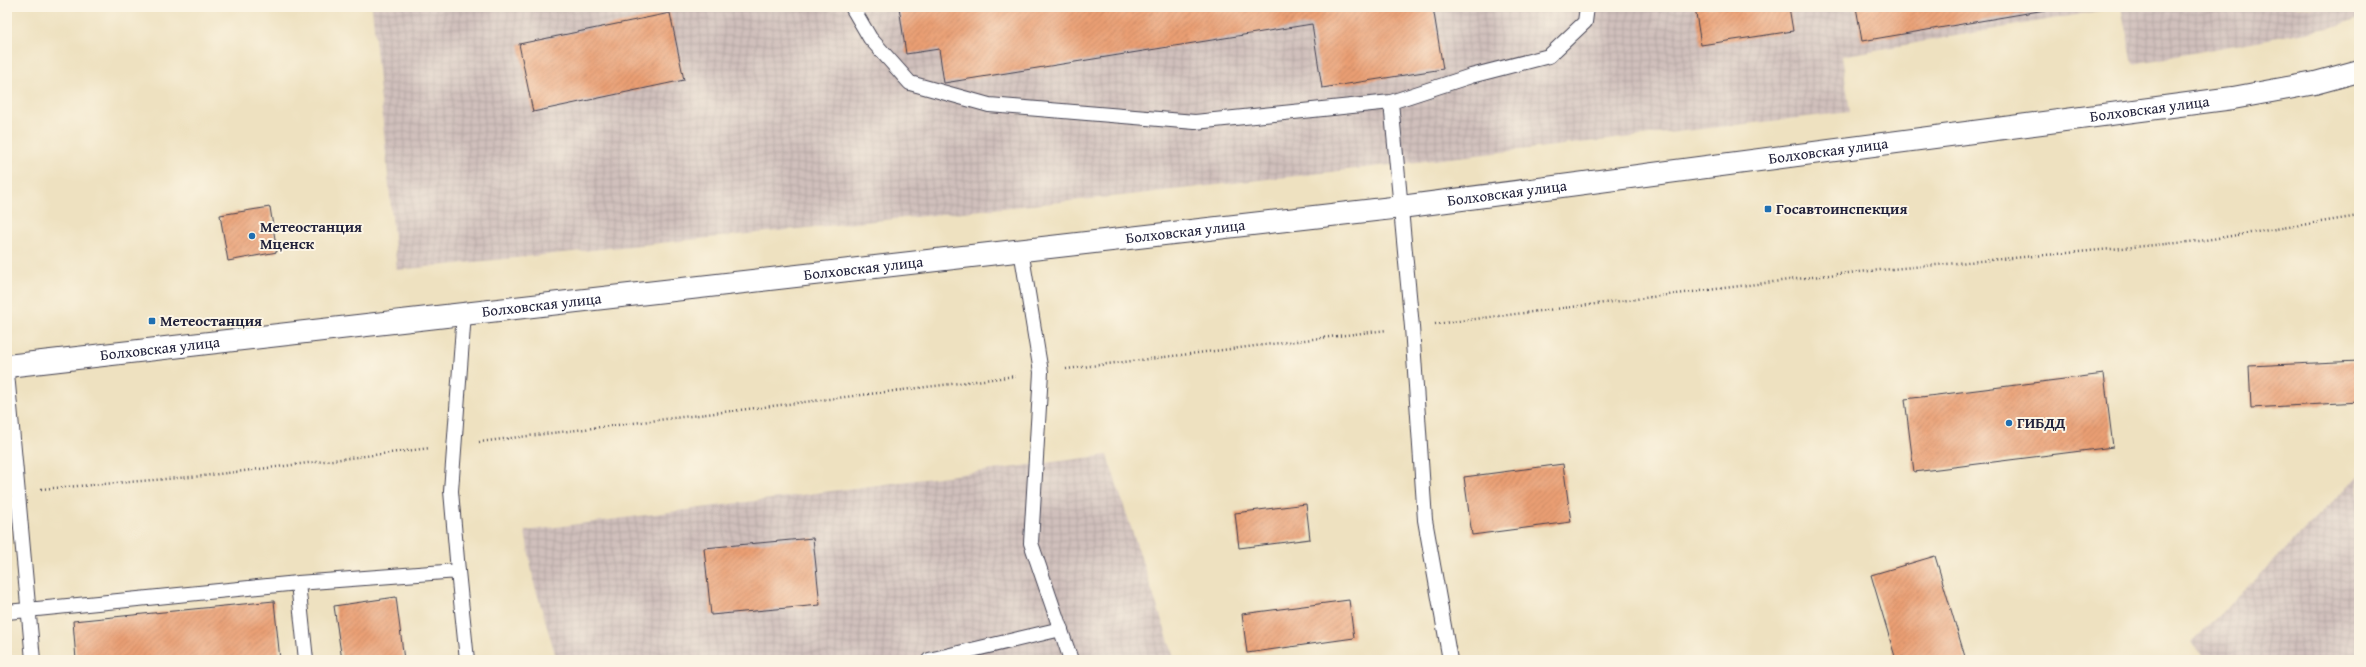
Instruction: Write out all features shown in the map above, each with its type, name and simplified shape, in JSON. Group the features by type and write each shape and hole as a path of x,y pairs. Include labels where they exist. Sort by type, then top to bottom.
{"main road":[{"name":"Болховская улица","path":"7,366 1401,207 2233,98 2315,83 2359,71"}],"lane":[{"path":"852,7 870,38 910,83 989,105 1195,122 1391,102 1471,76 1549,56 1585,22 1587,7"},
{"path":"1391,102 1412,327 1425,520 1450,660"},
{"path":"1021,250 1041,372 1031,543 1072,660"},
{"path":"464,313 451,491 467,660"},
{"path":"7,373 32,660"},
{"path":"7,612 298,583 458,571"},
{"path":"298,583 306,660"},
{"path":"929,660 1061,629"}],"path":[{"path":"18,491 203,476 1837,274 2199,241 2359,216"}],"shaded area":[{"path":"372,7 2121,7 1842,56 1850,112 1130,195 397,270"},
{"path":"2121,7 2359,7 2359,18 2333,27 2133,64"},
{"path":"1107,455 1175,660 557,660 534,583 525,531"},
{"path":"2359,475 2359,660 2207,660 2191,643"}],"building":[{"path":"899,7 1433,7 1443,69 1322,88 1312,24 944,83 939,49 906,54"},
{"path":"1695,7 1789,7 1793,31 1701,45"},
{"path":"1856,7 2057,7 2057,8 1862,41"},
{"path":"670,13 684,80 533,112 519,44"},
{"path":"270,207 277,252 228,261 220,215"},
{"path":"2359,361 2359,402 2251,408 2249,366"},
{"name":"ГИБДД","path":"2104,374 2113,447 1914,472 1905,399"},
{"path":"1563,464 1571,522 1472,535 1464,477"},
{"path":"1306,504 1310,539 1239,548 1235,513"},
{"path":"813,538 820,605 711,615 704,548"},
{"path":"1935,556 1966,660 1896,660 1871,575"},
{"path":"396,597 404,660 342,660 334,606"},
{"path":"1349,600 1354,638 1247,653 1242,614"},
{"path":"274,601 280,660 76,660 73,621"}],"place":[{"name":"Госавтоинспекция","path":"1768,209"},
{"name":"Метеостанция Мценск","path":"252,236"},
{"name":"Метеостанция","path":"152,321"},
{"name":"ГИБДД","path":"2009,423"}]}
